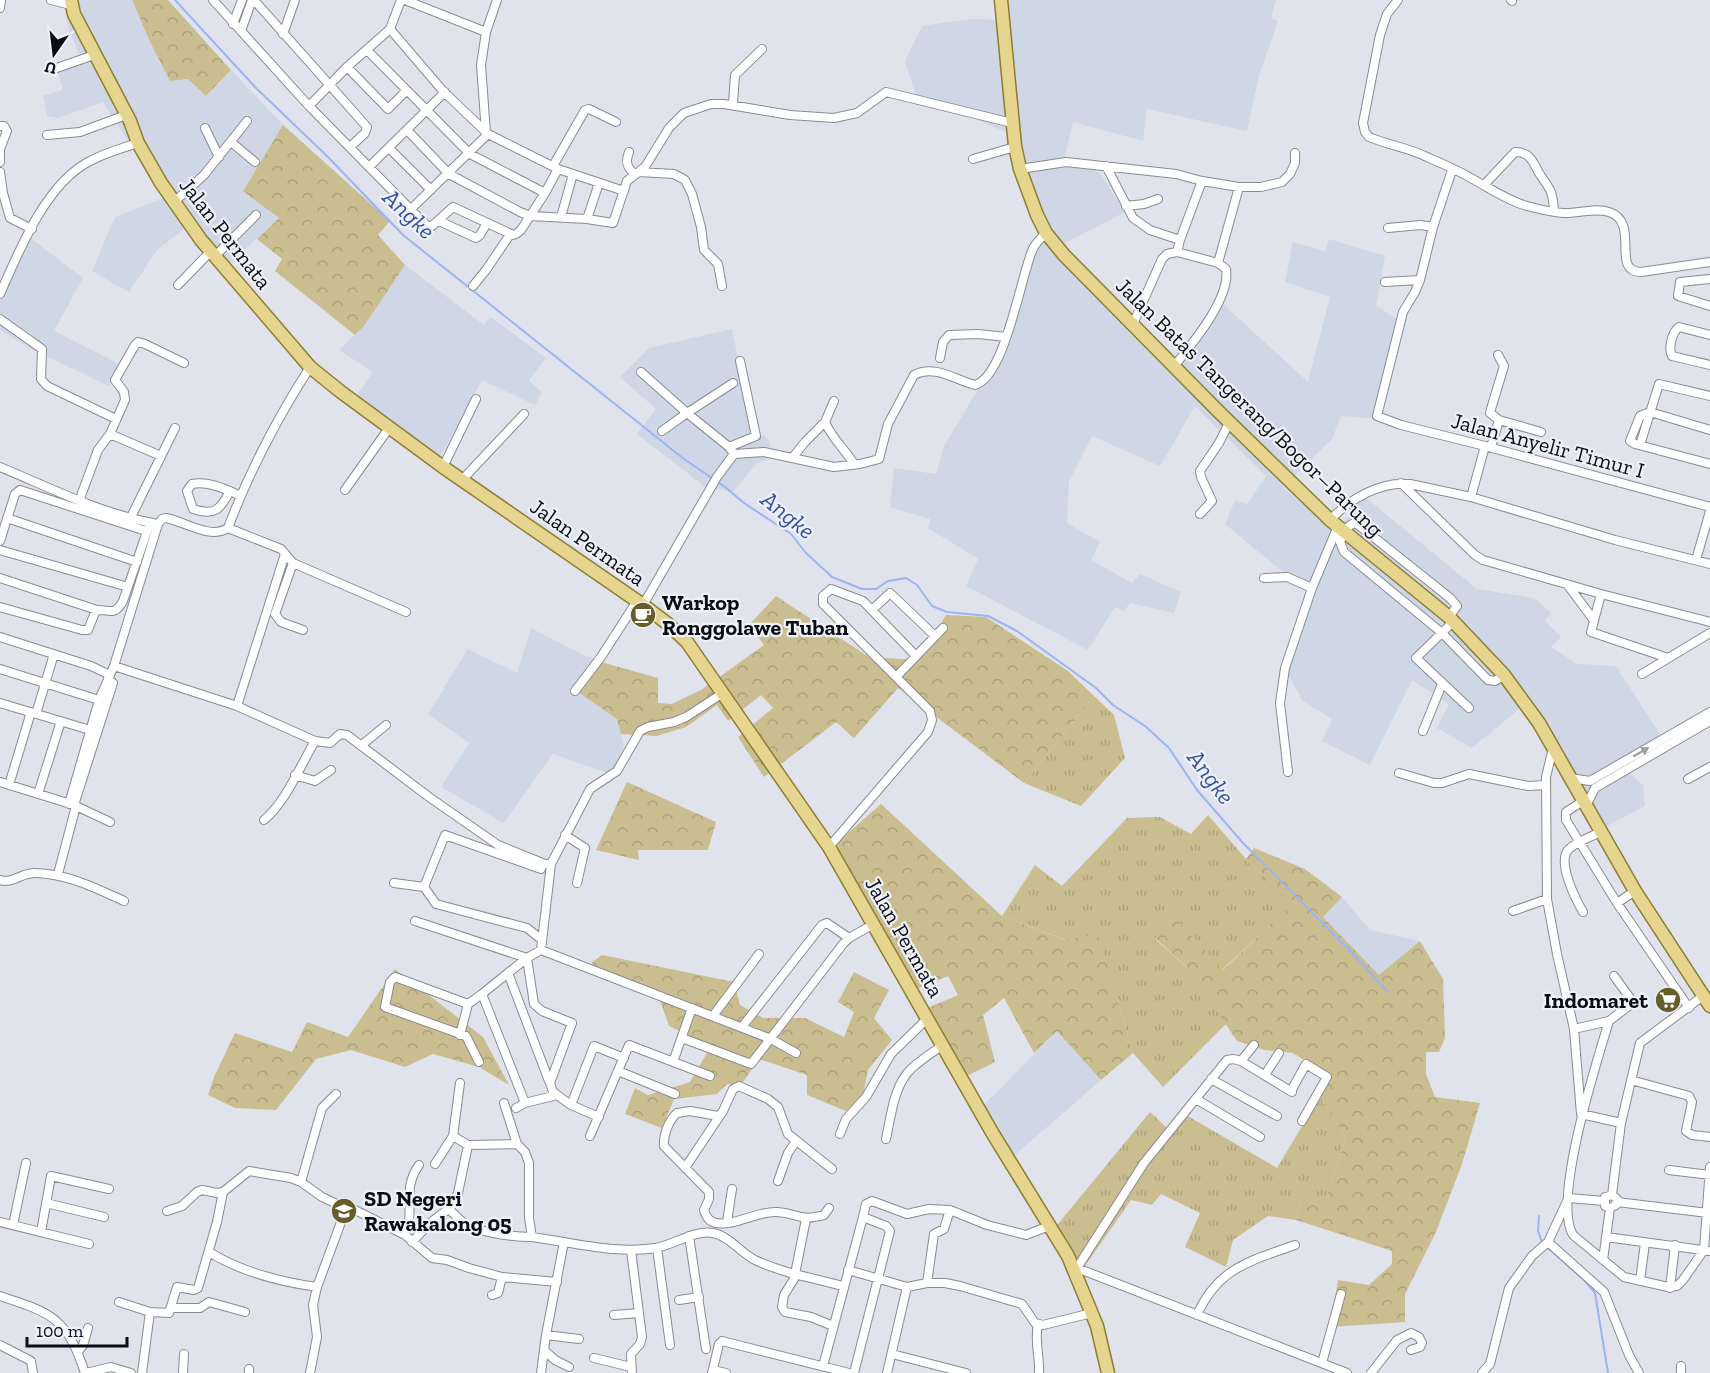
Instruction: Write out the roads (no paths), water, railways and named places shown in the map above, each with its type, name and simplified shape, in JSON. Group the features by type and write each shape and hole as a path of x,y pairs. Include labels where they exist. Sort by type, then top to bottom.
{"main road":[{"name":"Jalan Batas Tangerang/Bogor–Parung","path":"1001,0 1012,123 1020,169 1046,233 1064,255 1338,526 1451,620 1475,642 1504,675 1539,723 1635,891 1707,1001"},
{"name":"Jalan Permata","path":"71,2 74,14 138,143 174,202 213,253 310,367 443,467 640,603 687,642 829,847 993,1134 1076,1269 1104,1348 1108,1373"}],"street":[{"path":"0,8 1,0"},
{"path":"51,0 71,2"},
{"path":"213,0 309,106 429,227 453,207 511,234 519,233 545,193 585,110 589,109 616,122"},
{"path":"233,24 242,0"},
{"path":"241,31 253,0 367,127 365,133 350,147"},
{"path":"283,34 295,0"},
{"path":"309,106 347,67 390,29 403,0 486,32"},
{"path":"1398,0 1387,15 1380,35 1363,123 1369,137 1428,157 1500,195 1527,206 1564,213 1606,211 1616,215 1624,225 1627,266 1637,272 1710,262"},
{"path":"411,209 470,154 487,134 481,65 486,32 495,1"},
{"path":"390,29 445,92 487,134 556,167 624,191"},
{"path":"367,50 470,154 545,193"},
{"path":"733,104 735,75 762,50"},
{"path":"51,70 94,55"},
{"path":"347,67 388,109 406,91"},
{"path":"369,167 445,92"},
{"path":"407,130 449,174 530,216 615,223 627,182 648,162 669,128 684,113 711,104 733,104 790,115 834,118 857,113 886,92 1012,123"},
{"path":"47,135 80,132 126,115"},
{"path":"174,202 204,175 247,121"},
{"path":"0,126 4,126 7,131 0,149 0,162"},
{"path":"205,128 219,156"},
{"path":"231,141 255,162"},
{"path":"0,294 32,228 65,180 89,161 138,143"},
{"path":"974,159 1016,147"},
{"path":"389,148 431,190"},
{"path":"628,152 628,169 637,173 674,174 685,180 701,227 704,250 718,264 722,286"},
{"path":"1484,185 1515,152 1525,154 1533,159 1542,177 1550,186 1554,211"},
{"path":"1020,169 1066,162 1176,174 1239,187 1261,187 1282,182 1290,174 1295,163 1295,153"},
{"path":"1106,166 1133,218 1140,225 1180,240"},
{"path":"1385,282 1420,280 1433,227 1452,170"},
{"path":"0,172 10,218 32,228"},
{"path":"561,217 573,174"},
{"path":"1177,252 1202,181"},
{"path":"586,219 599,183"},
{"path":"1218,263 1239,187"},
{"path":"1126,206 1144,204 1158,199"},
{"path":"178,285 256,215"},
{"path":"438,221 476,238 487,223"},
{"path":"1388,228 1420,225 1433,227"},
{"path":"641,372 732,451 764,452 834,466 875,460 881,456 888,424 914,375 939,372 971,384 980,383 985,379 1006,337 1031,252 1046,233"},
{"path":"473,286 511,234"},
{"path":"1133,324 1162,259 1167,254 1177,252 1218,263 1226,268 1227,280 1212,318 1175,366"},
{"path":"1710,279 1680,282 1678,296 1710,306"},
{"name":"Jalan Anyelir Timur I","path":"1420,280 1402,312 1377,416 1401,425 1488,446 1710,507"},
{"path":"0,319 42,349 40,379 47,386 116,419"},
{"path":"1710,335 1683,327 1677,328 1670,351 1672,356 1710,365"},
{"path":"940,358 943,342 949,335 978,334 1006,337"},
{"path":"79,501 98,450 110,434 125,396 115,380 135,345 138,342 184,363"},
{"path":"1498,356 1504,366 1490,413 1498,420 1541,432"},
{"path":"575,691 640,603 732,451 756,436 740,361"},
{"path":"0,578 97,610 110,612 118,609 137,562 146,531 154,523 166,518 210,531 219,532 228,528 241,496 290,398 310,367"},
{"path":"662,431 733,383"},
{"path":"1640,445 1657,386 1662,383 1710,396"},
{"path":"443,467 476,399"},
{"path":"793,457 825,422 834,401"},
{"path":"1710,430 1650,412 1640,416 1631,442 1710,464"},
{"path":"462,480 524,414"},
{"path":"1471,497 1498,420"},
{"path":"1200,513 1212,501 1200,471 1219,443 1230,421"},
{"path":"825,422 831,436 847,452 854,464"},
{"path":"130,519 175,428"},
{"path":"345,490 390,428"},
{"path":"110,434 160,456"},
{"path":"0,467 79,501 130,519 154,523"},
{"path":"230,491 217,511 212,512 193,509 187,491 189,486 199,483 230,491 241,496"},
{"path":"1401,483 1475,555 1483,560 1600,594 1710,622"},
{"path":"1288,772 1280,703 1285,668 1312,588 1338,526 1357,497 1401,483 1422,485 1471,497 1615,540 1710,564"},
{"path":"0,541 15,494 20,490 146,531"},
{"path":"1696,560 1710,512"},
{"path":"7,518 137,562"},
{"path":"58,874 90,730 98,718 99,700 114,666 154,523"},
{"path":"1338,526 1344,552 1442,633 1488,680 1495,681 1504,675"},
{"path":"228,528 281,549 292,563 406,612"},
{"path":"0,550 128,587"},
{"path":"237,706 285,554"},
{"path":"292,563 275,614 281,622 303,630"},
{"path":"1264,578 1287,577 1312,588"},
{"path":"1567,584 1593,619"},
{"path":"829,847 906,759 931,726 932,717 930,711 897,676 823,604 822,599 831,589 863,601 916,656"},
{"path":"872,610 890,592 935,636"},
{"path":"1600,594 1590,629 1595,634 1668,658"},
{"path":"0,607 85,631 89,628 94,612 97,610"},
{"path":"1451,620 1442,633 1416,658 1469,708"},
{"path":"897,676 944,628"},
{"path":"1642,674 1710,633"},
{"path":"0,637 54,654 109,677 113,683 98,718 73,805"},
{"path":"9,785 54,654"},
{"path":"114,666 237,706 315,741 330,743 342,734 363,744 429,797 498,845 550,864"},
{"path":"0,669 99,700"},
{"path":"1423,731 1442,684"},
{"path":"541,950 550,864 590,789 617,771 640,731 686,717 723,693"},
{"path":"1,705 90,730"},
{"path":"1689,1008 1617,903 1564,816 1566,812 1584,803 1593,785 1710,712"},
{"path":"38,794 61,721"},
{"path":"1570,778 1593,785 1710,721"},
{"path":"363,744 386,725"},
{"path":"264,820 286,794 315,741"},
{"path":"1553,748 1546,785 1547,899 1574,1029 1581,1114"},
{"path":"1688,779 1710,766"},
{"path":"295,775 315,781 331,770"},
{"path":"1399,773 1434,783 1442,783 1469,774 1528,786 1546,785"},
{"path":"0,782 73,805 110,822"},
{"path":"1583,912 1575,900 1565,864 1567,851 1602,831"},
{"path":"424,887 445,835 541,869"},
{"path":"565,835 585,848 577,883"},
{"path":"0,880 10,881 32,873 58,874 124,901"},
{"path":"394,883 424,887 436,904 527,928 542,940"},
{"path":"1617,903 1635,891"},
{"path":"1513,911 1547,899"},
{"path":"415,921 527,958"},
{"path":"742,1028 822,925 827,923 849,938"},
{"path":"682,1038 752,1064 849,938 872,925"},
{"path":"460,1035 468,1004 527,958 541,950"},
{"path":"541,950 771,1039 796,1053"},
{"path":"713,1016 759,954"},
{"path":"527,958 534,1004 542,1011 572,1023 551,1074 550,1083"},
{"path":"508,973 553,1092 571,1105 599,1117"},
{"path":"1574,1029 1609,1021 1631,1003 1630,998 1614,976"},
{"path":"468,1004 395,977 390,982 385,1006 466,1036 479,1062"},
{"path":"482,994 525,1103"},
{"path":"1612,1195 1621,1123 1640,1043 1689,1008 1707,1001"},
{"path":"673,1062 692,1008"},
{"path":"840,1134 846,1119 866,1097 891,1054 928,1018"},
{"path":"1609,1021 1581,1114 1569,1198 1571,1231 1624,1278 1670,1288 1677,1286 1707,1250 1710,1167"},
{"path":"886,1139 894,1102 904,1078 911,1069 943,1045"},
{"path":"1241,1061 1254,1045"},
{"path":"571,1105 594,1046 624,1058"},
{"path":"590,1136 629,1046 710,1076"},
{"path":"1265,1075 1279,1053"},
{"path":"1302,1121 1327,1077 1306,1064 1291,1092 1241,1061 1227,1060 1144,1163 1076,1269 1341,1372"},
{"path":"618,1071 675,1094"},
{"path":"1211,1079 1276,1116"},
{"path":"1631,1080 1689,1096 1692,1102 1686,1131 1692,1135 1710,1137"},
{"path":"435,1164 453,1136 460,1083"},
{"path":"685,1167 723,1111 735,1086 744,1087 778,1107 788,1134 832,1169"},
{"path":"301,1182 322,1108 336,1094"},
{"path":"516,1108 525,1103 557,1095"},
{"path":"1196,1099 1260,1137"},
{"path":"504,1103 517,1144 525,1152 529,1163 529,1218 532,1237"},
{"path":"718,1116 680,1111 673,1116 664,1143 709,1192 709,1199 704,1210 711,1222 727,1222 777,1212 806,1219 824,1215 829,1208"},
{"path":"1581,1114 1621,1123"},
{"path":"453,1136 468,1145 517,1144"},
{"path":"778,1181 788,1153 796,1141"},
{"path":"412,1242 430,1223 449,1209 458,1193 468,1145"},
{"path":"13,1225 26,1163"},
{"path":"405,1235 411,1217 408,1208 409,1186 419,1165"},
{"path":"1669,1170 1710,1175"},
{"path":"119,1302 150,1312 168,1314 177,1287 194,1290 198,1288 223,1192 249,1172 267,1173 301,1182 322,1197 347,1206 405,1235 432,1258 447,1260 502,1277 557,1282"},
{"path":"40,1232 51,1176 109,1189"},
{"path":"167,1211 182,1206 202,1190 223,1192"},
{"path":"727,1222 732,1190"},
{"path":"1604,1201 1608,1195 1612,1195"},
{"path":"1612,1195 1617,1198 1617,1202"},
{"path":"1569,1198 1604,1201"},
{"path":"1487,1373 1509,1288 1532,1256 1548,1242 1569,1198"},
{"path":"823,1366 866,1204 872,1201 907,1214 924,1209 950,1210 987,1225 1026,1235 1049,1226"},
{"path":"1604,1201 1605,1206 1610,1208"},
{"path":"1617,1202 1708,1213"},
{"path":"1610,1208 1617,1202"},
{"path":"46,1203 104,1217"},
{"path":"310,1373 316,1348 317,1326 312,1308 317,1287 347,1206"},
{"path":"1603,1260 1610,1208"},
{"path":"449,1209 466,1224 498,1233 631,1250 657,1248 689,1236 711,1233 720,1235 755,1260 843,1286"},
{"path":"927,1283 934,1234 944,1229 950,1210"},
{"path":"726,1373 712,1371 719,1344 722,1341 851,1373 890,1229 863,1218"},
{"path":"806,1219 795,1273 784,1295 783,1310 811,1317 833,1326"},
{"path":"0,1222 89,1244"},
{"path":"711,1222 711,1233"},
{"path":"689,1236 706,1349"},
{"path":"1606,1237 1707,1250"},
{"path":"542,1373 546,1335 564,1242"},
{"path":"1548,1242 1604,1292 1629,1355 1639,1373"},
{"path":"1640,1281 1645,1243"},
{"path":"1197,1315 1212,1290 1226,1274 1245,1264 1295,1245"},
{"path":"1670,1288 1675,1245"},
{"path":"657,1248 670,1345"},
{"path":"594,1358 632,1370 631,1354 642,1339 631,1250"},
{"path":"209,1252 220,1259 263,1274 295,1284 317,1287"},
{"path":"848,1270 907,1287 927,1283 960,1286 1019,1303 1025,1306 1038,1324 1048,1325 1092,1313"},
{"path":"492,1295 498,1293 502,1277"},
{"path":"888,1373 907,1287"},
{"path":"1322,1363 1341,1294"},
{"path":"0,1296 39,1309 60,1323 78,1353 86,1373 111,1367 132,1373"},
{"path":"679,1300 699,1297"},
{"path":"171,1308 200,1308 207,1301 245,1312"},
{"path":"142,1373 150,1312"},
{"path":"614,1315 639,1313"},
{"path":"1038,1324 1035,1335 1040,1362 1039,1373"},
{"path":"78,1353 88,1328"},
{"path":"1371,1373 1397,1340 1411,1333 1419,1337 1422,1343 1420,1347 1411,1350"},
{"path":"546,1335 579,1340"},
{"path":"0,1345 31,1361 33,1373"},
{"path":"545,1351 569,1367"},
{"path":"183,1373 184,1354"},
{"path":"891,1354 966,1373"},
{"path":"558,1373 560,1363"},
{"path":"1482,1373 1490,1364"}],"waterway":[{"name":"Angke","path":"175,0 256,88 328,157 403,235 684,459 791,534 806,553 832,577 862,589 876,589 888,581 906,578 917,585 932,606 947,612 988,616 1017,631 1096,688 1113,705 1145,726 1169,748 1197,790 1243,843 1388,992"},
{"path":"1539,1216 1538,1231 1542,1242"},
{"path":"1547,1247 1595,1293 1608,1373"}],"place":[{"name":"Warkop Ronggolawe Tuban","path":"643,615"},
{"name":"Indomaret","path":"1668,1000"},
{"name":"SD Negeri Rawakalong 05","path":"344,1211"}]}
